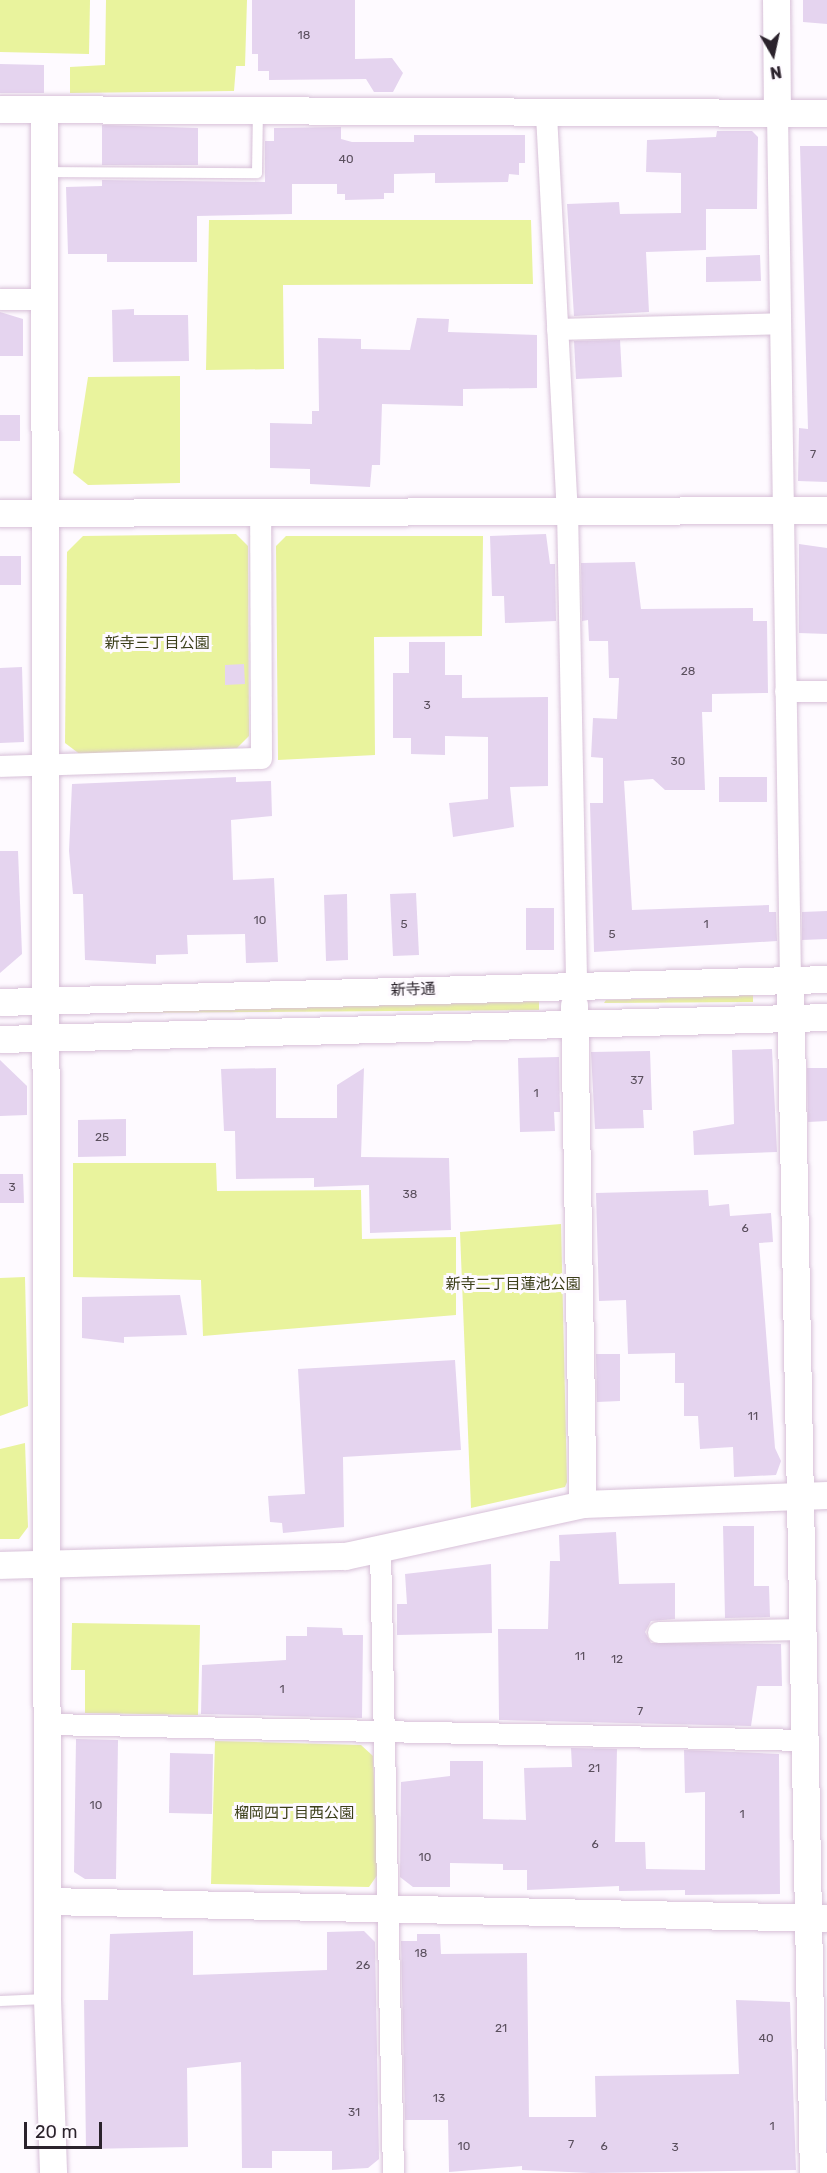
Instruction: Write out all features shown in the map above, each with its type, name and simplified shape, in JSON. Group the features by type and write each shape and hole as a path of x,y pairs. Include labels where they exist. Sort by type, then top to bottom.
{"street":[{"path":"776,0 790,1018 814,1496 803,1629 805,1740 818,1918 813,2173"},
{"path":"0,109 546,114 827,113"},
{"path":"44,109 49,1564 47,1999 53,2173"},
{"path":"546,114 567,509 576,985 572,1023 583,1504"},
{"path":"0,299 45,299"},
{"path":"557,329 779,323"},
{"path":"0,513 567,509 827,510"},
{"path":"0,766 261,758 260,511"},
{"path":"785,691 827,691"},
{"name":"新寺通","path":"0,1002 827,979"},
{"path":"0,1039 827,1017"},
{"path":"0,1565 305,1559 380,1549 583,1504 814,1496"},
{"path":"380,1549 383,1734 390,1907 393,2173"},
{"path":"658,1632 803,1629"},
{"path":"48,1724 383,1734 805,1740"},
{"path":"47,1901 818,1918"}],"lane":[{"path":"44,171 257,173 258,111"},
{"path":"0,2001 47,1999"}],"green space":[{"path":"0,0 90,0 89,54 0,52"},
{"path":"106,0 247,0 245,66 236,66 234,91 70,93 70,67 105,65"},
{"path":"209,220 531,220 533,284 283,285 284,369 206,370"},
{"path":"180,376 180,483 88,485 73,473 88,377"},
{"name":"新寺三丁目公園","path":"236,534 248,546 249,736 237,748 81,755 65,743 67,552 83,536"},
{"path":"286,536 483,536 482,636 374,637 375,755 278,760 276,546"},
{"path":"753,995 753,1002 604,1003 606,1000"},
{"path":"539,1001 539,1010 95,1013"},
{"path":"73,1163 216,1163 217,1191 361,1190 362,1239 456,1237 456,1315 203,1336 201,1280 73,1277"},
{"name":"新寺二丁目蓮池公園","path":"561,1224 567,1482 565,1487 471,1508 460,1232"},
{"path":"25,1277 28,1406 0,1416 0,1278"},
{"path":"25,1443 28,1527 19,1539 0,1539 0,1449"},
{"path":"72,1623 200,1625 198,1715 85,1713 85,1670 71,1670"},
{"name":"榴岡四丁目西公園","path":"215,1741 361,1745 373,1756 378,1874 369,1887 211,1884"}],"building":[{"path":"252,0 355,0 355,59 392,58 403,73 393,92 374,92 366,79 269,80 269,71 258,71 258,54 252,54"},
{"path":"803,0 827,0 827,24 803,22"},
{"path":"0,64 44,65 44,93 0,93"},
{"path":"102,125 198,128 198,165 102,165"},
{"path":"341,127 341,139 352,142 414,142 414,135 525,135 525,163 519,163 519,175 509,174 508,182 435,183 435,173 394,174 394,193 384,193 384,199 345,200 345,194 337,194 337,184 292,184 292,214 197,216 197,262 107,262 107,254 68,254 66,187 102,186 102,180 265,182 265,141 274,141 274,128"},
{"path":"717,131 752,131 758,137 757,209 706,209 706,250 646,252 649,312 574,316 567,204 619,202 620,214 681,213 681,173 646,172 647,140 716,137"},
{"path":"800,146 827,146 827,482 798,481 799,428 808,429"},
{"path":"760,255 761,281 706,282 706,257"},
{"path":"134,309 134,315 188,315 189,361 113,362 112,310"},
{"path":"0,312 23,319 23,356 0,356"},
{"path":"417,318 449,319 448,332 537,335 537,388 463,389 463,406 382,404 380,465 372,465 370,487 310,484 310,469 270,468 270,423 312,424 312,411 319,411 318,338 361,339 361,349 410,350"},
{"path":"620,340 622,377 576,379 574,341"},
{"path":"0,415 20,415 20,441 0,441"},
{"path":"546,534 550,564 555,564 556,621 505,623 504,596 492,596 490,536"},
{"path":"799,544 827,548 827,634 799,633"},
{"path":"0,556 21,556 21,585 0,585"},
{"path":"635,562 641,609 753,608 753,621 767,621 768,693 712,694 712,712 702,712 705,790 665,790 653,779 624,781 632,910 769,905 769,912 776,912 777,941 594,952 590,803 603,803 603,758 591,757 593,718 617,719 619,678 609,678 608,641 589,641 588,620 582,621 581,563"},
{"path":"409,642 445,642 445,675 462,675 462,698 548,697 548,786 510,787 514,827 453,837 449,803 488,799 488,737 445,736 445,755 411,754 411,738 393,738 393,673 409,673"},
{"path":"244,664 245,684 225,685 225,665"},
{"path":"22,667 24,742 0,743 0,668"},
{"path":"236,777 236,782 271,781 272,816 231,820 233,880 274,878 278,962 246,963 245,934 187,935 188,954 156,955 156,964 85,960 83,894 73,894 69,851 72,784"},
{"path":"719,777 767,777 767,802 719,802"},
{"path":"0,851 18,851 22,954 0,973"},
{"path":"416,893 419,955 393,956 390,894"},
{"path":"347,894 348,960 326,961 324,895"},
{"path":"526,908 554,908 554,950 526,950"},
{"path":"827,911 827,939 802,940 802,912"},
{"path":"772,1049 777,1152 694,1155 693,1131 734,1124 732,1050"},
{"path":"650,1051 652,1110 643,1110 644,1128 595,1129 591,1052"},
{"path":"559,1057 560,1112 554,1112 555,1131 520,1132 518,1058"},
{"path":"0,1060 27,1086 27,1115 0,1116"},
{"path":"276,1068 276,1118 337,1118 337,1085 364,1068 361,1157 449,1158 451,1230 370,1233 369,1185 314,1187 314,1178 236,1179 235,1131 224,1131 221,1069"},
{"path":"807,1068 827,1068 827,1121 808,1122"},
{"path":"126,1119 126,1156 78,1157 78,1120"},
{"path":"0,1174 23,1174 24,1203 0,1203"},
{"path":"708,1190 709,1206 729,1204 730,1216 771,1213 773,1242 759,1243 775,1448 781,1461 776,1475 734,1477 733,1447 700,1449 698,1416 684,1416 684,1383 675,1383 675,1353 628,1354 626,1300 599,1301 596,1193"},
{"path":"180,1295 187,1335 124,1337 124,1343 82,1338 82,1297"},
{"path":"596,1354 620,1354 620,1401 597,1402"},
{"path":"455,1360 461,1450 343,1457 344,1527 283,1533 282,1523 270,1522 268,1496 305,1494 298,1369"},
{"path":"723,1526 754,1526 754,1586 769,1586 770,1617 725,1618"},
{"path":"616,1532 619,1584 675,1583 675,1619 651,1621 645,1632 651,1643 781,1644 782,1686 757,1686 751,1726 499,1720 498,1629 548,1629 550,1561 560,1561 559,1535"},
{"path":"491,1564 492,1633 397,1635 397,1604 407,1604 405,1574"},
{"path":"307,1627 342,1628 343,1635 363,1635 362,1718 201,1714 202,1665 286,1660 286,1636 307,1636"},
{"path":"76,1739 118,1740 116,1879 85,1879 74,1872"},
{"path":"571,1748 617,1749 615,1842 645,1842 646,1869 705,1870 705,1792 685,1793 684,1750 779,1754 780,1894 685,1895 685,1890 619,1891 619,1886 527,1890 527,1870 503,1870 503,1864 450,1863 450,1887 413,1887 400,1877 401,1782 450,1776 450,1761 483,1761 483,1819 526,1820 524,1768 572,1767"},
{"path":"170,1753 213,1754 212,1814 169,1813"},
{"path":"193,1931 193,1975 327,1970 327,1932 364,1931 375,1942 379,2159 368,2168 332,2170 332,2151 272,2151 272,2168 242,2168 241,2062 187,2068 188,2147 86,2149 84,2000 108,2000 110,1934"},
{"path":"417,1934 440,1934 441,1954 527,1953 529,2117 596,2117 595,2076 739,2074 736,2000 790,2002 796,2170 592,2173 522,2170 522,2166 449,2172 448,2120 405,2120 401,1941 417,1941"}]}
